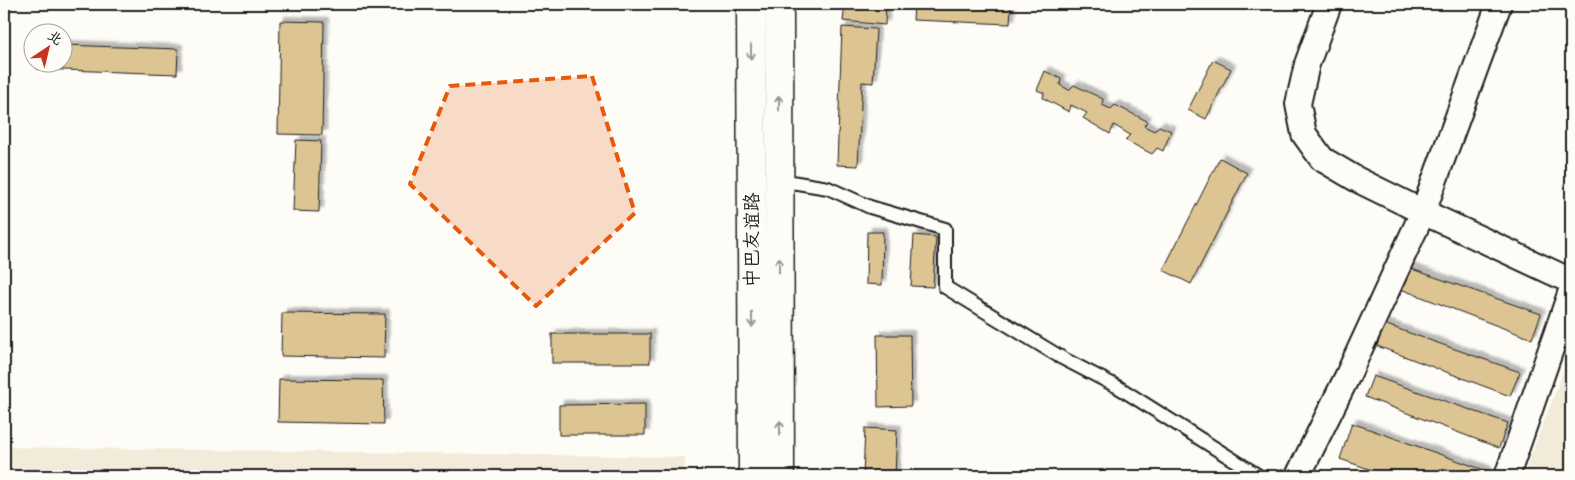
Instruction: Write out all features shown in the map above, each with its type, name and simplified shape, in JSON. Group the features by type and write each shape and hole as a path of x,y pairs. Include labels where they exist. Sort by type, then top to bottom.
{"highway":[{"name":"中巴友谊路","path":"751,4 753,476"},
{"name":"中巴友谊路","path":"779,4 780,476"}],"street":[{"path":"1329,4 1307,64 1298,104 1304,134 1322,159 1423,212 1571,281"},
{"path":"1298,476 1347,378 1423,212 1499,4"},
{"path":"1507,476 1571,291"}],"lane":[{"path":"779,180 828,188 870,208 945,229 945,287 1062,358 1118,387 1259,476"}],"highlighted area":[{"path":"592,76 635,213 536,306 410,184 450,86"}],"shaded area":[{"path":"1571,351 1571,476 1523,476"},
{"path":"4,447 685,457 685,476 4,476"}],"building":[{"path":"845,4 886,4 885,25 843,21"},
{"path":"914,4 1011,4 1010,24 913,20"},
{"path":"280,21 324,22 322,135 278,134"},
{"path":"842,27 876,29 873,83 862,82 858,166 837,165"},
{"path":"72,45 178,49 177,74 72,70"},
{"path":"1213,60 1231,69 1206,119 1188,110"},
{"path":"1045,71 1061,79 1060,85 1069,90 1074,85 1103,99 1102,105 1111,109 1115,105 1147,121 1144,126 1154,131 1159,126 1171,131 1163,151 1157,148 1152,154 1125,140 1130,135 1114,125 1110,134 1083,118 1087,113 1071,105 1069,112 1043,98 1044,93 1037,90"},
{"path":"296,140 321,141 319,212 293,211"},
{"path":"1220,158 1247,173 1191,284 1163,270"},
{"path":"867,232 883,232 882,285 866,284"},
{"path":"914,235 936,237 933,287 911,286"},
{"path":"1406,267 1541,314 1532,339 1398,288"},
{"path":"282,313 385,314 384,358 281,356"},
{"path":"1384,324 1520,372 1510,396 1377,346"},
{"path":"552,334 650,334 650,363 552,363"},
{"path":"877,335 910,335 911,406 878,407"},
{"path":"1373,376 1508,423 1499,448 1365,397"},
{"path":"279,379 383,380 384,424 278,422"},
{"path":"645,404 645,435 559,435 559,405"},
{"path":"1352,423 1487,471 1485,476 1389,476 1340,459"},
{"path":"865,428 897,430 895,476 863,476"}]}
